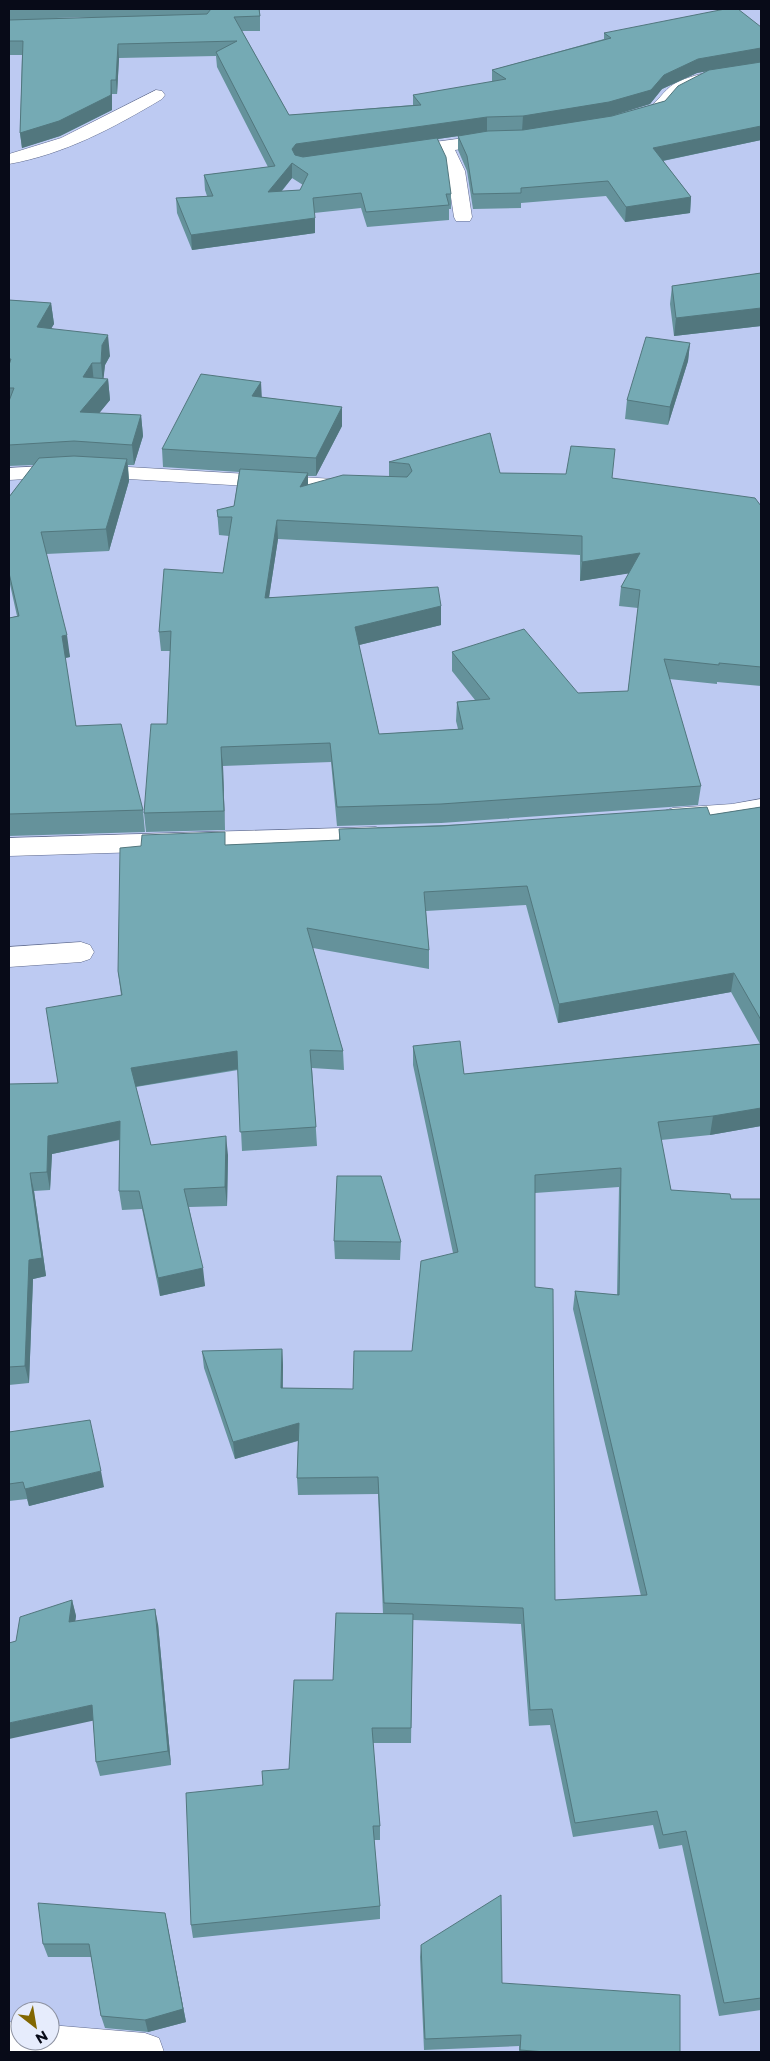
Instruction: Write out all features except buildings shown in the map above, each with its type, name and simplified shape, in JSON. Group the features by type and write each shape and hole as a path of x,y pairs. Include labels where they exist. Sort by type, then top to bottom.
{"street":[{"path":"619,121 657,110 669,95 682,87 703,79 761,69"},
{"path":"9,159 37,154 84,136 156,96"},
{"path":"388,153 513,138"},
{"path":"444,145 456,171 463,217"},
{"path":"9,474 77,470 371,487"},
{"path":"654,818 732,813 761,808"},
{"path":"9,847 402,835"},
{"path":"9,957 81,952"},
{"path":"9,2041 145,2052"}]}
